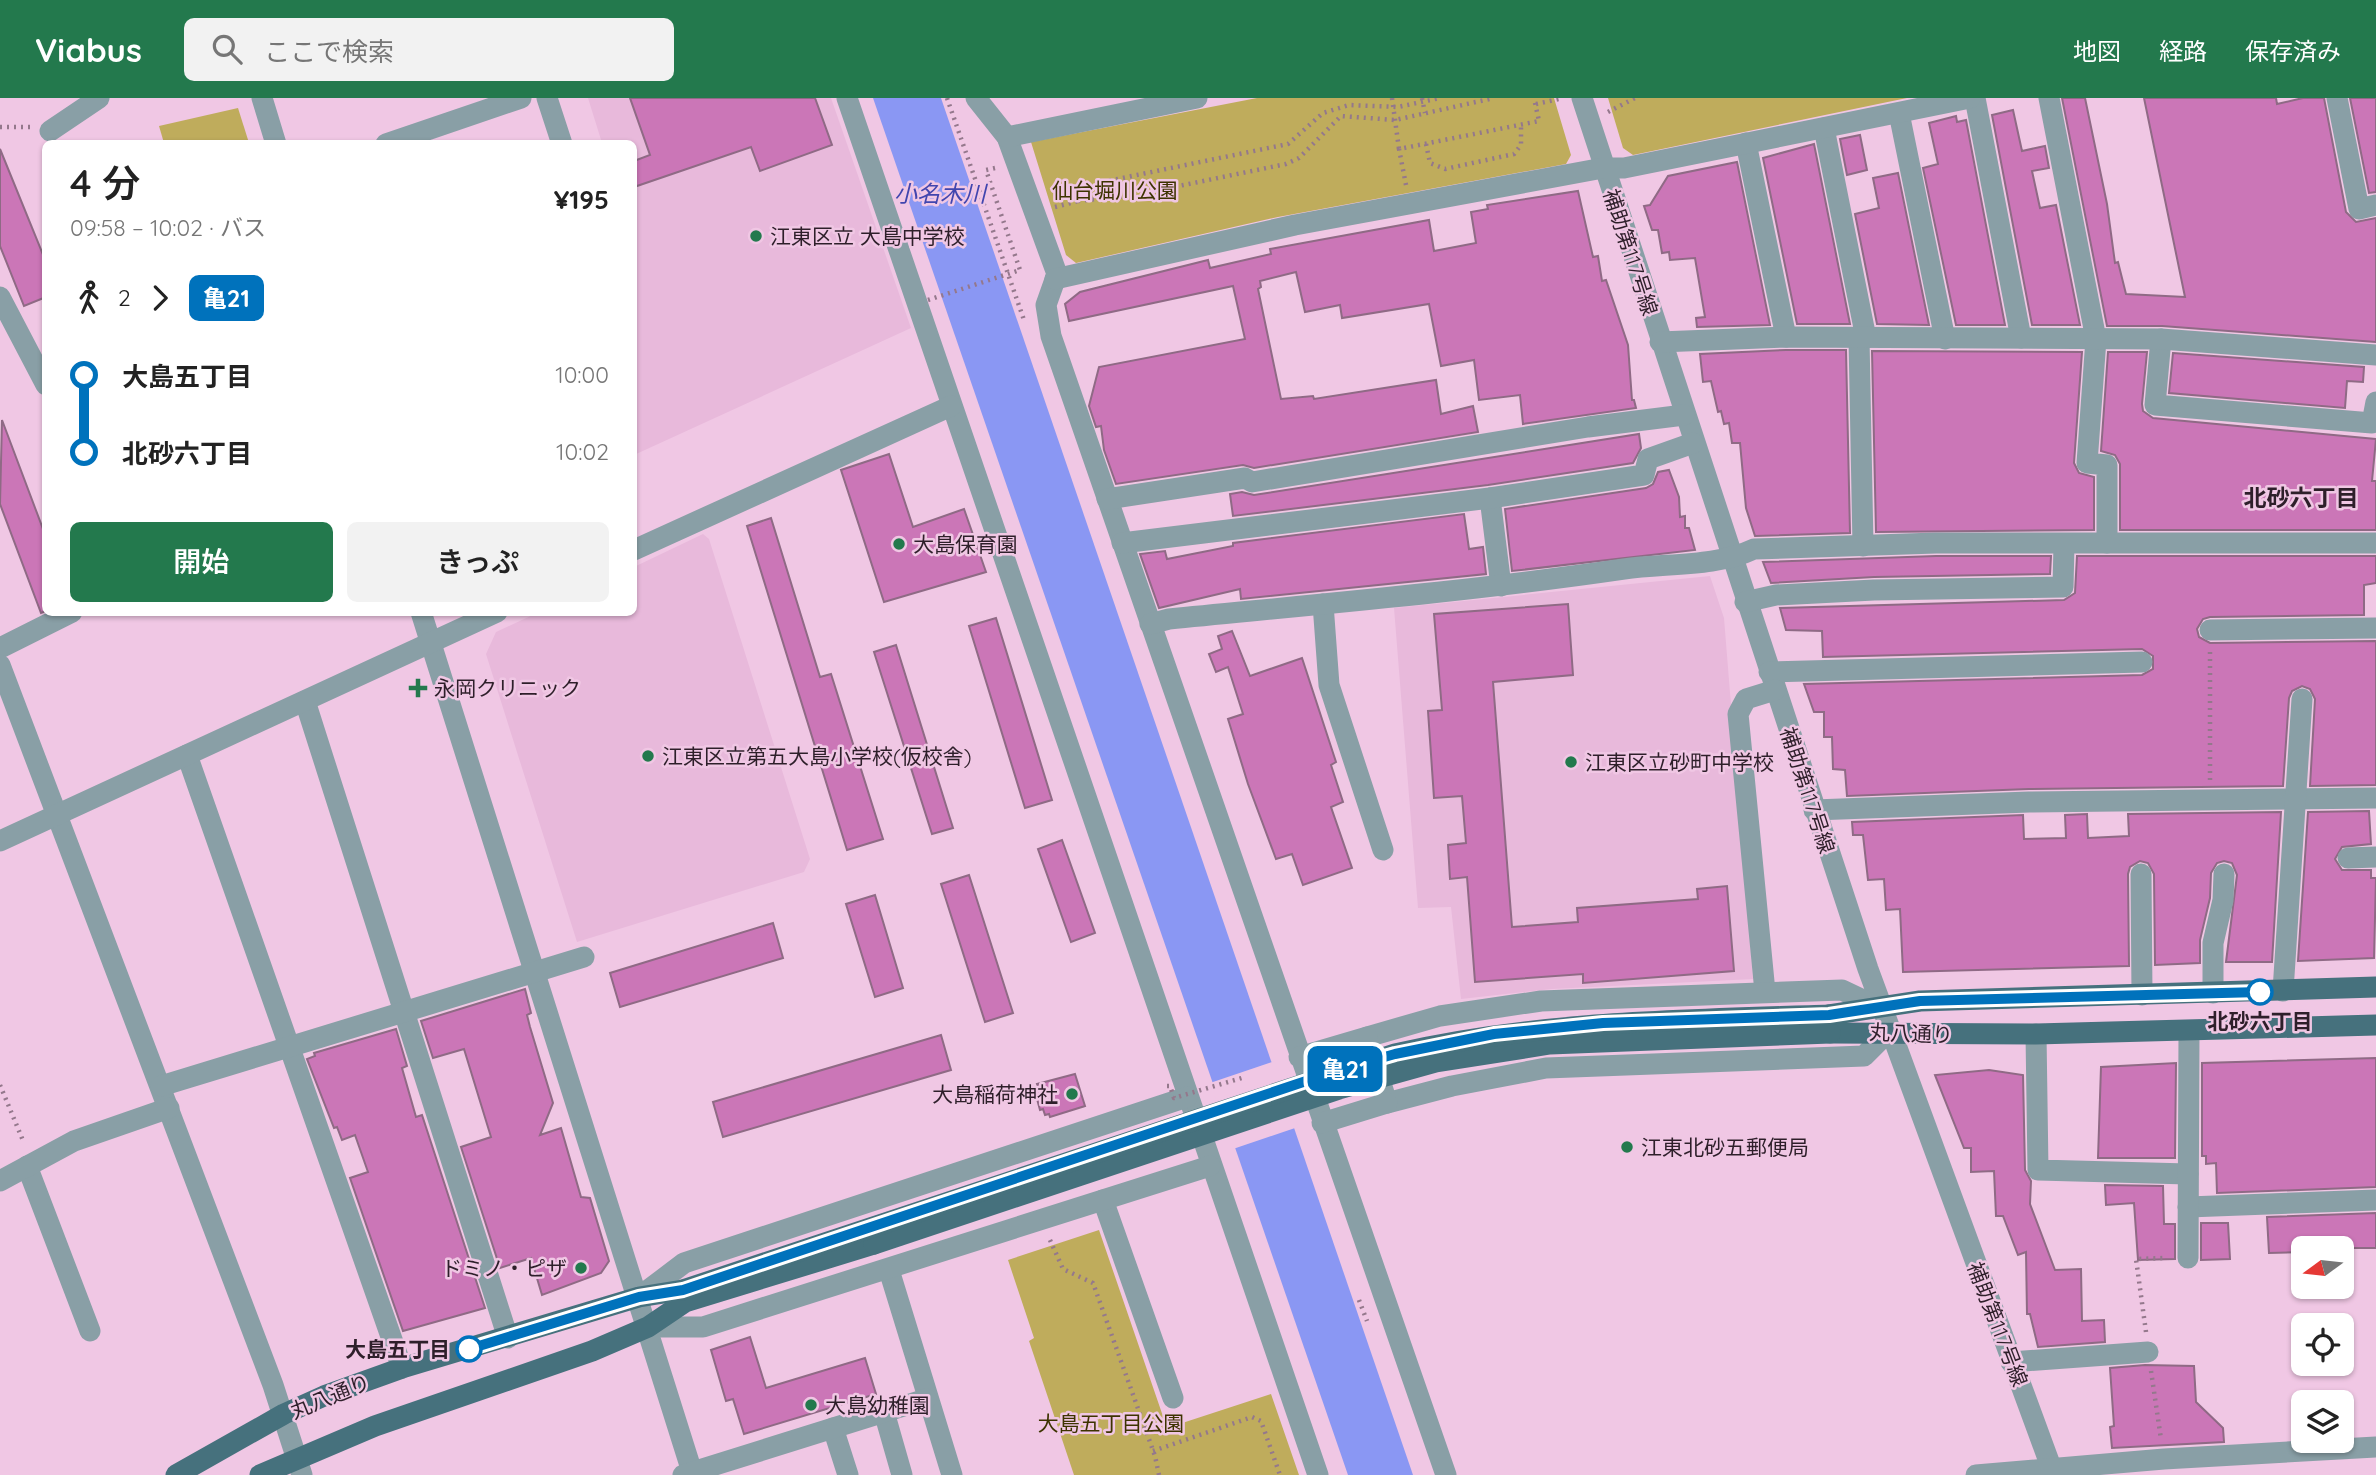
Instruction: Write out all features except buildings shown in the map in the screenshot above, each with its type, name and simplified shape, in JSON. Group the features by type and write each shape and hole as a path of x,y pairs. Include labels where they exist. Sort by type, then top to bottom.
{"main road":[{"name":"丸八通り","path":"1829,1024 1920,1001 2376,988"},
{"name":"丸八通り","path":"176,1475 324,1396 402,1368 639,1297 684,1296 887,1239 1339,1090 1436,1062 1550,1044 1829,1024 1930,1035 2189,1032 2376,1025"},
{"name":"丸八通り","path":"260,1475 298,1467 375,1426 592,1351 648,1327 684,1296"}],"street":[{"path":"50,131 99,98"},
{"path":"262,98 275,140"},
{"path":"394,140 458,108 521,98"},
{"path":"547,98 561,140"},
{"path":"847,98 1210,1166 1318,1475"},
{"path":"976,98 1007,137 1057,274 1046,305 1051,336 1150,624 1305,1057 1322,1123 1446,1475"},
{"path":"1007,137 1197,98"},
{"name":"補助第117号線","path":"1582,98 1745,602 1889,1031 2053,1471"},
{"path":"1055,279 1295,225 1603,168 1623,168 1973,98 2021,338"},
{"path":"2049,98 2096,339 2087,463 2107,465 2107,543"},
{"path":"2337,98 2359,209 2376,205"},
{"path":"1899,113 1945,339"},
{"path":"1824,128 1862,338 1863,546"},
{"path":"1746,144 1786,337"},
{"path":"0,297 42,377"},
{"path":"1660,342 1786,337 2161,339 2376,355"},
{"path":"2161,339 2155,405 2372,423 2376,402"},
{"path":"637,549 951,406"},
{"path":"1107,499 1245,478 1252,482 1588,427 1684,415"},
{"path":"1122,543 1490,498 1644,475 1648,459 1693,443"},
{"path":"1490,498 1501,586"},
{"path":"1150,624 1169,619 1501,586 1663,564 1732,560 1754,549 2107,543 2376,543"},
{"path":"1745,602 1776,595 1874,590 2063,587 2064,544"},
{"path":"1322,604 1329,685 1383,850"},
{"path":"0,648 64,616"},
{"path":"422,616 639,1297 689,1474 926,1399"},
{"path":"0,841 488,616"},
{"path":"2210,631 2376,628"},
{"path":"1765,992 1738,714 1746,699 1772,681 2142,663"},
{"path":"0,665 284,1415 298,1467"},
{"path":"2283,991 2302,699"},
{"path":"304,701 508,1338"},
{"path":"187,755 402,1368"},
{"path":"1814,810 2210,799 2376,798"},
{"path":"2348,858 2376,857"},
{"path":"2141,874 2142,995"},
{"path":"2213,993 2213,943 2223,901 2224,874"},
{"path":"161,1086 584,957"},
{"path":"1305,1057 1440,1016 1541,1001 1842,990 1882,1009"},
{"path":"1322,1123 1452,1086 1546,1068 1864,1056 1889,1031"},
{"path":"2188,1258 2189,1032"},
{"path":"2036,1034 2038,1170 2188,1174"},
{"path":"1367,1037 1387,1103"},
{"path":"639,1297 684,1263 1187,1097"},
{"path":"0,1181 74,1141 169,1108"},
{"path":"30,1164 90,1331"},
{"path":"648,1327 703,1327 890,1270 1210,1166"},
{"path":"1103,1200 1173,1398"},
{"path":"2188,1207 2376,1200"},
{"path":"890,1270 926,1399 952,1475"},
{"path":"2011,1362 2148,1352"},
{"path":"884,1412 902,1475"},
{"path":"833,1428 848,1475"},
{"path":"1976,1475 2376,1447"}],"path":[{"path":"1392,98 1410,205"},
{"path":"1078,201 1093,184 1288,144 1323,113 1349,105 1394,107 1440,98"},
{"path":"1049,209 1078,201 1135,195 1286,164 1299,158 1341,116 1395,120 1494,98"},
{"path":"1399,149 1539,121 1534,98"},
{"path":"1607,112 1635,98"},
{"path":"1536,104 1559,99"},
{"path":"1422,100 1425,113"},
{"path":"1426,144 1430,163 1446,169 1514,154 1521,145 1521,124"},
{"path":"0,127 23,126 50,131"},
{"path":"928,300 1020,270 986,170 999,167"},
{"path":"2210,631 2210,799"},
{"path":"1305,1057 1322,1054 1320,1044"},
{"path":"1167,1086 1170,1086 1174,1098 1248,1076"},
{"path":"0,1085 30,1164"},
{"path":"1049,1239 1063,1269 1093,1283 1153,1451 1159,1475"},
{"path":"1153,1451 1252,1417 1261,1421 1280,1475"}],"shaded area":[{"name":"江東区立 大島中学校","path":"588,98 831,98 911,328 637,454 637,140 601,140"},
{"name":"江東区立第五大島小学校(仮校舎)","path":"703,534 709,539 810,859 804,872 577,942 486,654 496,632 531,616 637,616 637,566"},
{"name":"江東区立砂町中学校","path":"1710,576 1724,618 1753,979 1552,989 1461,999 1451,907 1418,908 1394,608"}],"green space":[{"name":"仙台堀川公園","path":"1257,98 1554,98 1571,155 1566,164 1278,217 1076,263 1066,255 1031,142"},
{"path":"1608,98 1907,98 1633,155 1623,148"},
{"path":"238,108 248,140 163,140 159,126"},
{"name":"大島五丁目公園","path":"1099,1230 1167,1428 1271,1394 1299,1475 1074,1475 1029,1341 1034,1338 1008,1260"}],"water":[{"name":"小名木川","path":"873,98 941,98 1413,1475 1348,1475"}],"pier":[{"path":"1275,1061 1298,1127 1233,1149 1210,1083"}],"bus line":[{"name":"亀21","path":"469,1349 639,1297 683,1290 1339,1070 1432,1046 1542,1028 1603,1023 1829,1015 1882,1009 1920,1001 2260,992"}],"place":[{"name":"江東区立 大島中学校","path":"756,236"},
{"name":"大島保育園","path":"899,544"},
{"name":"永岡クリニック","path":"418,688"},
{"name":"江東区立第五大島小学校(仮校舎)","path":"648,756"},
{"name":"江東区立砂町中学校","path":"1571,762"},
{"name":"北砂六丁目","path":"2260,992"},
{"name":"大島稲荷神社","path":"1072,1094"},
{"name":"江東北砂五郵便局","path":"1627,1147"},
{"name":"ドミノ・ピザ","path":"581,1268"},
{"name":"大島五丁目","path":"469,1349"},
{"name":"大島幼稚園","path":"811,1405"}],"district":[{"name":"北砂六丁目","path":"2301,497"}]}
